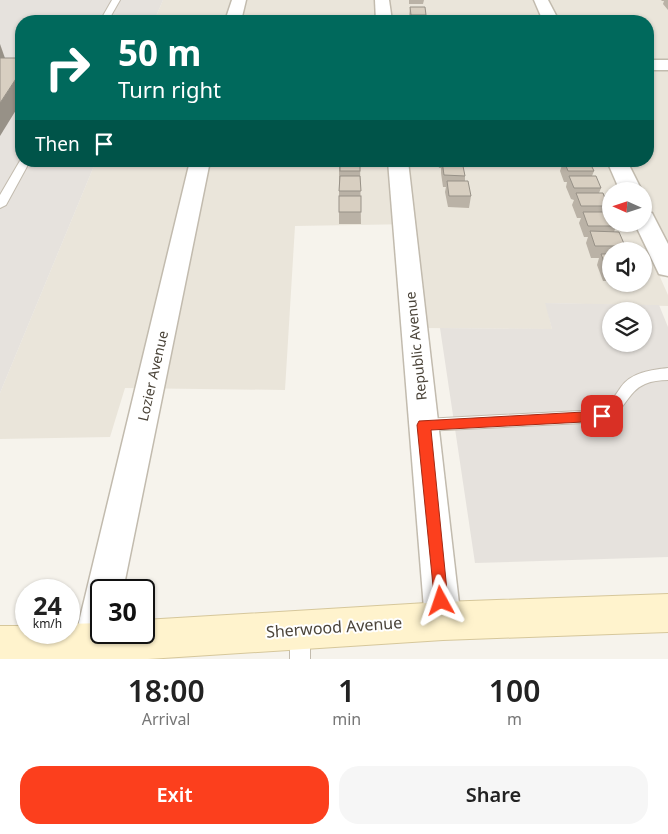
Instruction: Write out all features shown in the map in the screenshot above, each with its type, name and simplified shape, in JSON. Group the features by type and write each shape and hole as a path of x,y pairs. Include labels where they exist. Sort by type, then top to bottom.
{"street":[{"path":"235,15 239,0"},
{"path":"382,0 383,15"},
{"path":"541,0 548,15"},
{"path":"654,65 668,65"},
{"name":"Lozier Avenue","path":"107,579 199,167"},
{"name":"Republic Avenue","path":"399,167 442,620"},
{"path":"620,167 627,182"},
{"path":"651,232 668,268"},
{"name":"Sherwood Avenue","path":"155,643 300,644 442,620 668,613"},
{"name":"Sherwood Avenue","path":"0,646 90,643"}],"lane":[{"path":"107,15 116,0"},
{"path":"0,205 21,167"},
{"path":"424,425 602,416 614,411 635,382 644,378 668,374"}],"shaded area":[{"path":"0,0 163,0 157,15 15,15 15,167 94,167 0,393"},
{"path":"163,0 668,0 668,276 660,277 668,295 668,306 652,306 652,302 602,302 602,304 546,303 552,329 425,328 414,224 295,226 285,390 125,388 110,437 0,439 0,393 94,167 654,167 654,15 157,15"},
{"path":"545,303 602,304 602,352 652,352 652,305 659,305 668,327 668,557 475,563 440,328 552,329"}],"building":[{"path":"410,7 425,7 426,15 411,15"},
{"path":"0,58 15,58 15,80 0,103"},
{"path":"340,167 360,167 360,171 340,171"},
{"path":"443,167 463,167 465,176 444,175"},
{"path":"566,167 592,167 594,171 568,171"},
{"path":"340,176 360,176 361,191 339,191"},
{"path":"569,176 596,176 601,188 574,188"},
{"path":"447,181 468,181 471,196 449,196"},
{"path":"576,193 602,193 602,206 581,206"},
{"path":"339,196 361,196 361,212 339,212"},
{"path":"583,212 602,212 602,226 588,226"},
{"path":"590,231 619,232 623,242 602,242 602,246 595,246"}],"route":[{"path":"441,601 424,425 602,416"}]}
